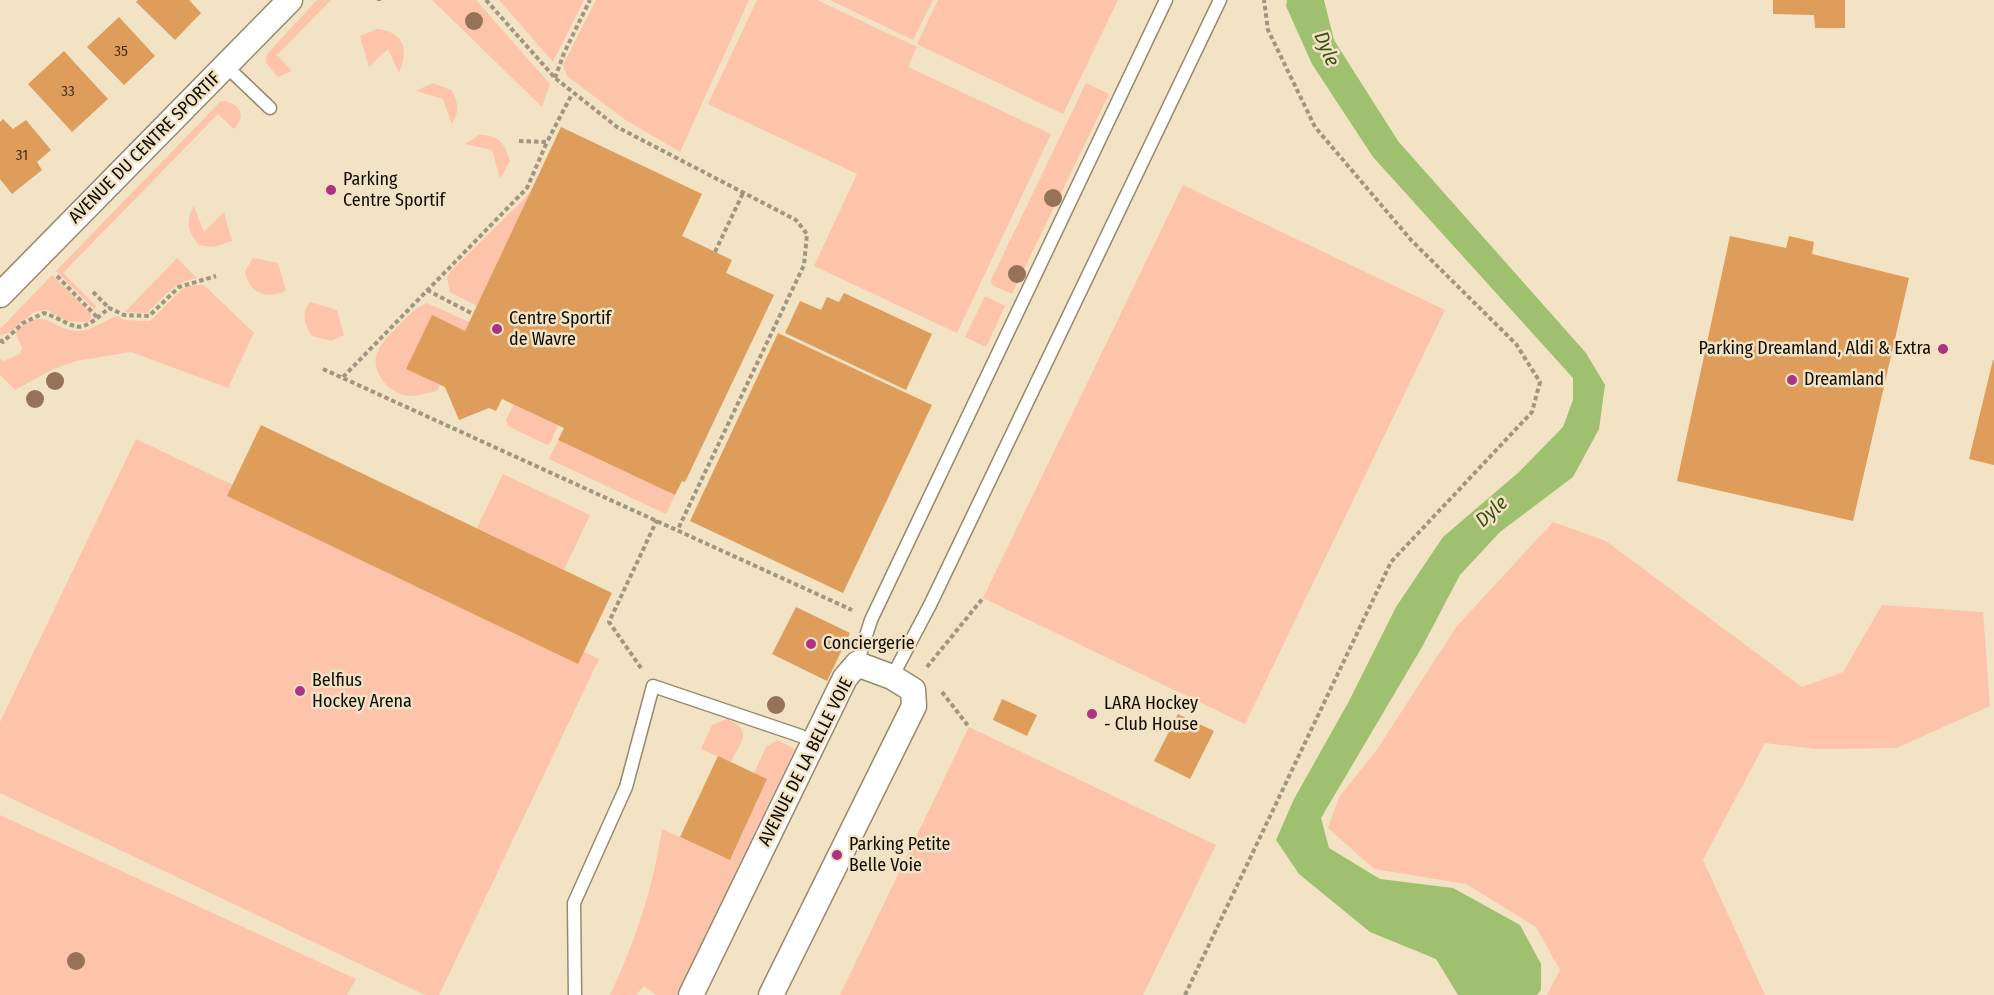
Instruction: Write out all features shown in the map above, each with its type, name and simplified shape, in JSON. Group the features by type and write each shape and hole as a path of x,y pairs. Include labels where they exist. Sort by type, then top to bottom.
{"street":[{"name":"AVENUE DU CENTRE SPORTIF","path":"0,295 290,0"},
{"name":"AVENUE DE LA BELLE VOIE","path":"691,995 845,678 857,664 897,669 914,690 914,706 771,995"}],"lane":[{"path":"857,664 872,620 1166,0"},
{"path":"897,669 1220,0"},
{"path":"226,66 270,108"},
{"path":"575,995 574,903 626,787 653,686 814,743"}],"path":[{"path":"486,0 555,78 572,94 617,127 796,219 807,234 804,265 678,529"},
{"path":"555,78 590,0"},
{"path":"1185,995 1391,562 1532,412 1540,382 1516,344 1412,240 1315,127 1268,30 1264,0"},
{"path":"343,378 527,188 547,142 572,94"},
{"path":"519,141 547,142"},
{"path":"715,252 743,193"},
{"path":"38,256 98,318"},
{"path":"93,292 109,308 124,315 149,316 179,287 216,276"},
{"path":"428,290 473,314"},
{"path":"0,340 3,342 23,323 44,314 75,328 87,326 109,308"},
{"path":"322,369 678,529 872,620"},
{"path":"653,686 609,622 657,520"},
{"path":"897,669 924,670 983,598"},
{"path":"937,686 969,727"}],"shaded area":[{"path":"317,0 331,0 277,55 292,71 278,77 266,63 267,54"},
{"path":"432,0 476,0 550,84 542,107"},
{"path":"499,0 584,0 553,62"},
{"path":"596,0 749,0 680,152 627,121 567,76 563,65"},
{"path":"757,0 817,0 917,47 908,67 1051,134 957,333 814,266 857,174 708,104"},
{"path":"830,0 933,0 913,40"},
{"path":"938,0 1118,0 1063,114 917,44"},
{"path":"377,29 394,34 402,43 404,57 399,73 388,49 369,67 360,36"},
{"path":"432,83 452,90 457,107 452,124 443,99 416,91"},
{"path":"1086,83 1109,94 1012,294 992,285 991,280"},
{"path":"221,101 233,104 240,110 240,119 234,129 218,114 63,273 96,306 94,309 56,271"},
{"path":"479,135 496,138 506,149 510,161 500,179 492,150 465,144"},
{"path":"1183,185 1445,310 1245,724 983,598"},
{"path":"530,193 477,306 450,292 447,277 451,271"},
{"path":"194,206 204,232 224,212 232,241 214,247 199,245 192,236 189,226 189,217"},
{"path":"177,258 197,278 175,287 147,313 125,312"},
{"path":"253,258 278,263 286,291 265,294 254,290 245,271"},
{"path":"52,275 91,313 88,322 67,321 47,310 34,312 9,333 0,335 0,329"},
{"path":"193,285 204,285 254,333 228,388 131,352 76,361 51,370 15,390 0,375 0,359 4,361 20,354 22,348 15,332 26,324 42,319 68,330 82,331 117,316 124,320 150,321 182,289"},
{"path":"985,296 1005,306 986,347 965,337"},
{"path":"310,302 337,310 344,335 331,341 312,336 305,319 305,310"},
{"path":"427,303 469,322 465,331 432,316 407,369 440,385 437,391 404,395 390,388 382,379 376,363 377,352 398,326 415,310"},
{"path":"514,404 558,425 551,442 547,445 508,426 506,420"},
{"name":"Belfius Hockey Arena","path":"136,439 599,659 439,995 425,995 0,793 0,722"},
{"path":"558,440 675,495 666,514 549,459"},
{"path":"503,474 590,515 564,570 477,528"},
{"path":"1553,522 1606,541 1802,687 1843,672 1882,605 1983,612 1990,706 1897,748 1817,749 1765,743 1703,860 1765,995 1547,995 1560,970 1536,927 1466,884 1374,869 1328,828 1339,797 1376,751 1457,626"},
{"path":"727,719 740,727 743,732 741,742 731,762 701,749 712,725"},
{"path":"969,727 1216,845 1143,995 840,995"},
{"path":"777,740 795,749 676,995 656,995 644,986 636,995 610,995 642,914 654,872 662,829 730,860 767,779 754,773 766,747"},
{"path":"0,815 356,979 347,995 0,995"}],"water":[{"name":"Dyle","path":"1287,0 1324,0 1334,40 1398,141 1586,353 1605,385 1599,429 1573,477 1500,532 1460,575 1422,647 1321,818 1329,848 1380,879 1453,888 1520,925 1541,964 1541,990 1537,995 1458,995 1436,959 1370,932 1299,874 1276,840 1294,799 1348,703 1396,607 1443,537 1519,472 1563,427 1573,400 1573,378 1373,157 1312,64 1286,6"}],"building":[{"path":"138,0 189,0 201,13 175,40 136,2"},
{"path":"1773,0 1845,0 1845,28 1815,28 1814,15 1773,14"},
{"path":"119,17 155,56 124,85 87,47"},
{"path":"64,51 108,99 72,132 28,84"},
{"path":"3,119 13,129 26,120 51,150 37,162 42,170 12,194 0,179 0,122"},
{"path":"561,127 702,194 682,236 732,260 726,273 774,295 685,482 682,481 675,495 558,440 564,428 502,399 496,411 489,408 459,420 445,387 406,369 432,315 465,331"},
{"name":"Dreamland","path":"1730,236 1786,248 1789,236 1802,239 1814,242 1812,254 1909,278 1853,521 1677,481"},
{"path":"844,293 932,334 906,390 785,333 800,301 821,310 827,297 839,302"},
{"path":"778,333 932,405 843,593 690,521"},
{"path":"1994,360 1994,465 1969,459"},
{"path":"261,425 612,593 578,664 227,496"},
{"name":"Conciergerie","path":"796,607 850,633 827,681 772,654"},
{"path":"1002,699 1037,715 1027,736 993,720"},
{"path":"1178,714 1214,731 1190,779 1154,761"},
{"path":"718,756 767,779 730,860 680,837"}],"place":[{"name":"Parking Centre Sportif","path":"331,190"},
{"name":"Centre Sportif de Wavre","path":"497,329"},
{"name":"Parking Dreamland, Aldi & Extra","path":"1943,349"},
{"name":"Dreamland","path":"1792,380"},
{"name":"Conciergerie","path":"811,644"},
{"name":"Belfius Hockey Arena","path":"300,691"},
{"name":"LARA Hockey - Club House","path":"1092,714"},
{"name":"Parking Petite Belle Voie","path":"837,855"}]}
